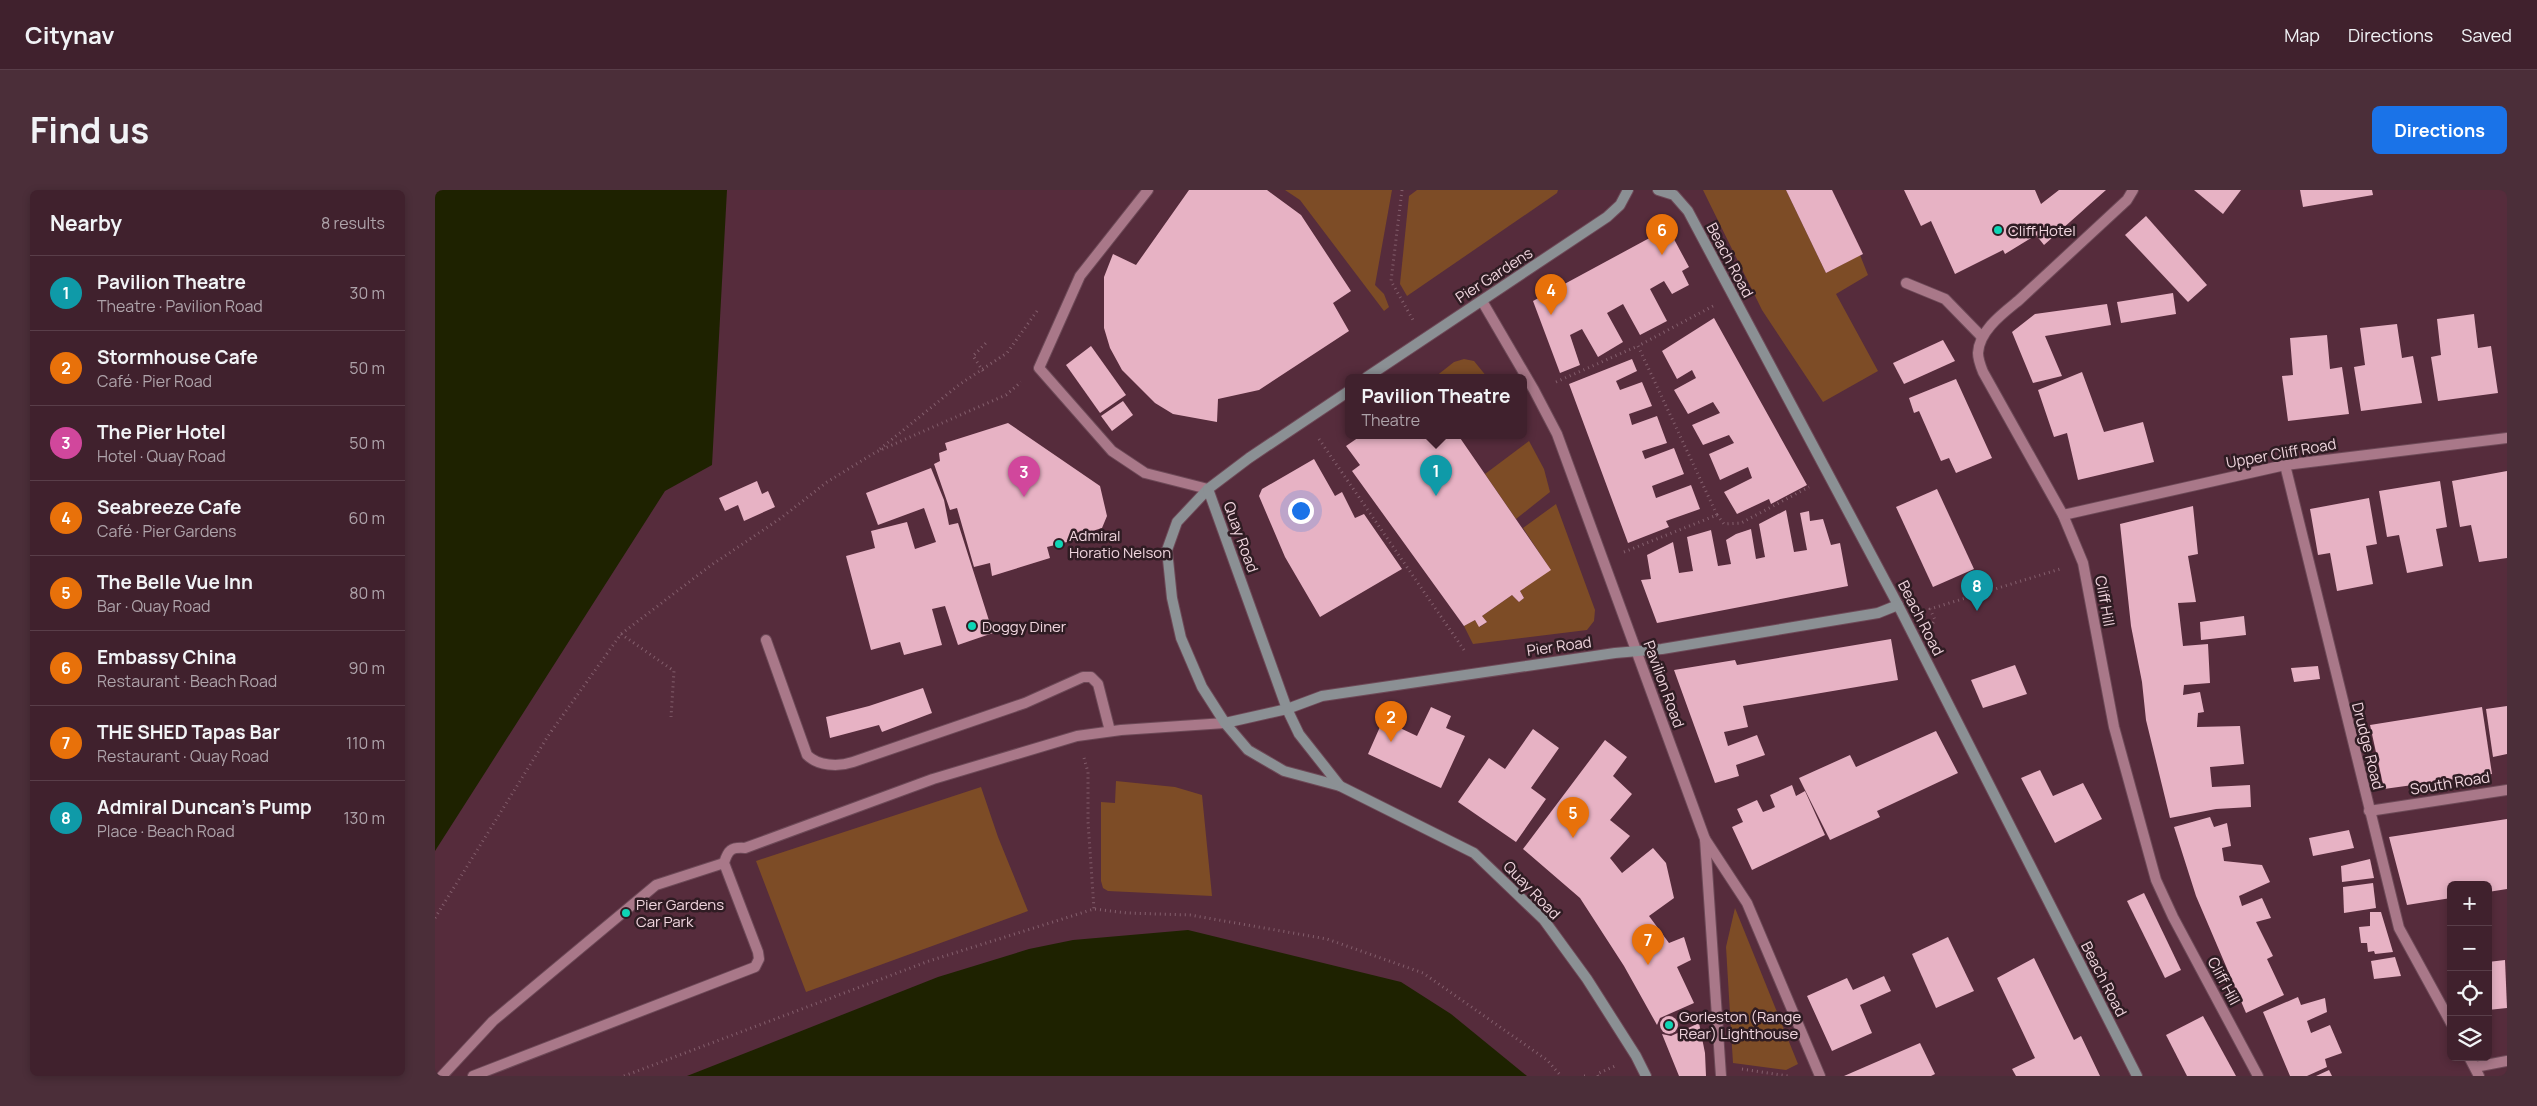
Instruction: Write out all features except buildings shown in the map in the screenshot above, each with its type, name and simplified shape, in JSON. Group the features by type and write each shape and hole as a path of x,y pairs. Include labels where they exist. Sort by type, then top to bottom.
{"street":[{"path":"1148,190 1080,276 1039,368 1112,451 1145,473 1208,489 1249,458 1345,394"},
{"name":"Pier Gardens","path":"1371,374 1607,218 1620,204 1628,190"},
{"name":"Beach Road","path":"1658,190 1674,195 1683,202 1731,296 1830,476 1898,605 2137,1076"},
{"path":"1906,283 1945,299 1982,337 2001,314 2018,301 2127,200 2133,190"},
{"name":"Pavilion Road","path":"1483,301 1525,374"},
{"name":"Cliff Hill","path":"1982,337 1978,354 1983,372 2063,515 2083,563 2114,727 2156,880 2173,917 2258,1076"},
{"name":"Pavilion Road","path":"1527,378 1557,434 1605,560 1636,651 1705,839 1747,903 1820,1076"},
{"name":"Upper Cliff Road","path":"2063,515 2285,465 2507,438"},
{"name":"Drudge Road","path":"2285,465 2399,928 2447,1016"},
{"name":"Quay Road","path":"1340,786 1299,734 1287,709 1208,489 1177,522 1167,550 1172,598 1181,638 1203,687 1225,723 1248,750 1283,771 1340,786 1474,853 1544,920 1587,979 1636,1056 1646,1076"},
{"name":"Pier Road","path":"1225,723 1287,709 1322,696 1479,672 1661,649 1878,613 1898,605"},
{"path":"766,640 807,755 811,760 822,763 843,765 853,762 1025,703 1083,677 1091,677 1098,684 1110,731"},
{"path":"473,1076 755,967 759,959 758,952 724,863 727,852 734,847 745,848 933,779 1077,736 1110,731 1225,723"},
{"name":"South Road","path":"2369,811 2507,790"},
{"path":"1705,839 1721,1071"},
{"path":"441,1076 493,1021 656,885 724,863"},
{"path":"2477,1072 2507,1060"}],"path":[{"path":"1402,190 1391,281 1423,338"},
{"path":"1534,390 1577,374 1638,346 1731,296"},
{"path":"435,918 548,736 621,634 710,566 781,518 827,482 876,452 961,384 983,371 1007,353 1036,312 1043,306"},
{"path":"983,371 973,356 989,341"},
{"path":"1638,346 1717,515 1724,524 1741,523 1830,476"},
{"path":"876,452 1006,395 1039,368"},
{"path":"1305,421 1323,444 1479,672"},
{"path":"1605,560 1717,515"},
{"path":"1935,620 1930,609 2058,570"},
{"path":"621,634 674,671 671,717"},
{"path":"1077,736 1088,772 1088,822 1094,909"},
{"path":"625,1076 929,961 1094,909 1127,913 1190,914 1327,939 1423,973 1547,1060 1561,1076"},
{"path":"1721,1071 1788,1076"}],"shaded area":[{"path":"435,190 727,190 712,465 665,491 435,851"},
{"path":"1285,190 1392,190 1375,285 1384,294 1389,307 1384,311 1300,200"},
{"path":"1417,190 1558,190 1557,193 1407,296 1400,284 1409,196"},
{"path":"1703,190 1786,190 1826,273 1860,255 1868,275 1836,294 1878,371 1823,402 1762,310"},
{"path":"1464,359 1474,361 1485,374 1439,374 1454,362"},
{"path":"1529,441 1544,469 1550,492 1516,519 1485,474"},
{"path":"1556,504 1595,610 1594,621 1587,630 1473,644 1464,626 1475,620 1480,627 1487,622 1482,616 1512,595 1519,602 1524,598 1520,591 1550,569 1523,528"},
{"path":"1116,781 1175,787 1202,795 1212,896 1108,891 1103,888 1101,881 1101,802 1115,803"},
{"path":"981,787 998,837 1028,911 806,992 756,861"},
{"path":"1735,908 1798,1064 1786,1070 1733,1063 1726,947"},
{"path":"1188,930 1401,982 1451,1014 1527,1076 687,1076 938,977 1029,949 1073,940"}],"place":[{"name":"Cliff Hotel","path":"1998,230"},
{"name":"Embassy China","path":"1662,255"},
{"name":"Seabreeze Cafe","path":"1551,315"},
{"name":"Pavilion Theatre","path":"1436,496"},
{"name":"The Pier Hotel","path":"1024,497"},
{"name":"Admiral Horatio Nelson","path":"1059,544"},
{"name":"Admiral Duncan's Pump","path":"1977,611"},
{"name":"Doggy Diner","path":"972,626"},
{"name":"Stormhouse Cafe","path":"1391,742"},
{"name":"The Belle Vue Inn","path":"1573,838"},
{"name":"Pier Gardens Car Park","path":"626,913"},
{"name":"THE SHED Tapas Bar","path":"1648,965"},
{"name":"Gorleston (Range Rear) Lighthouse","path":"1669,1025"}]}
